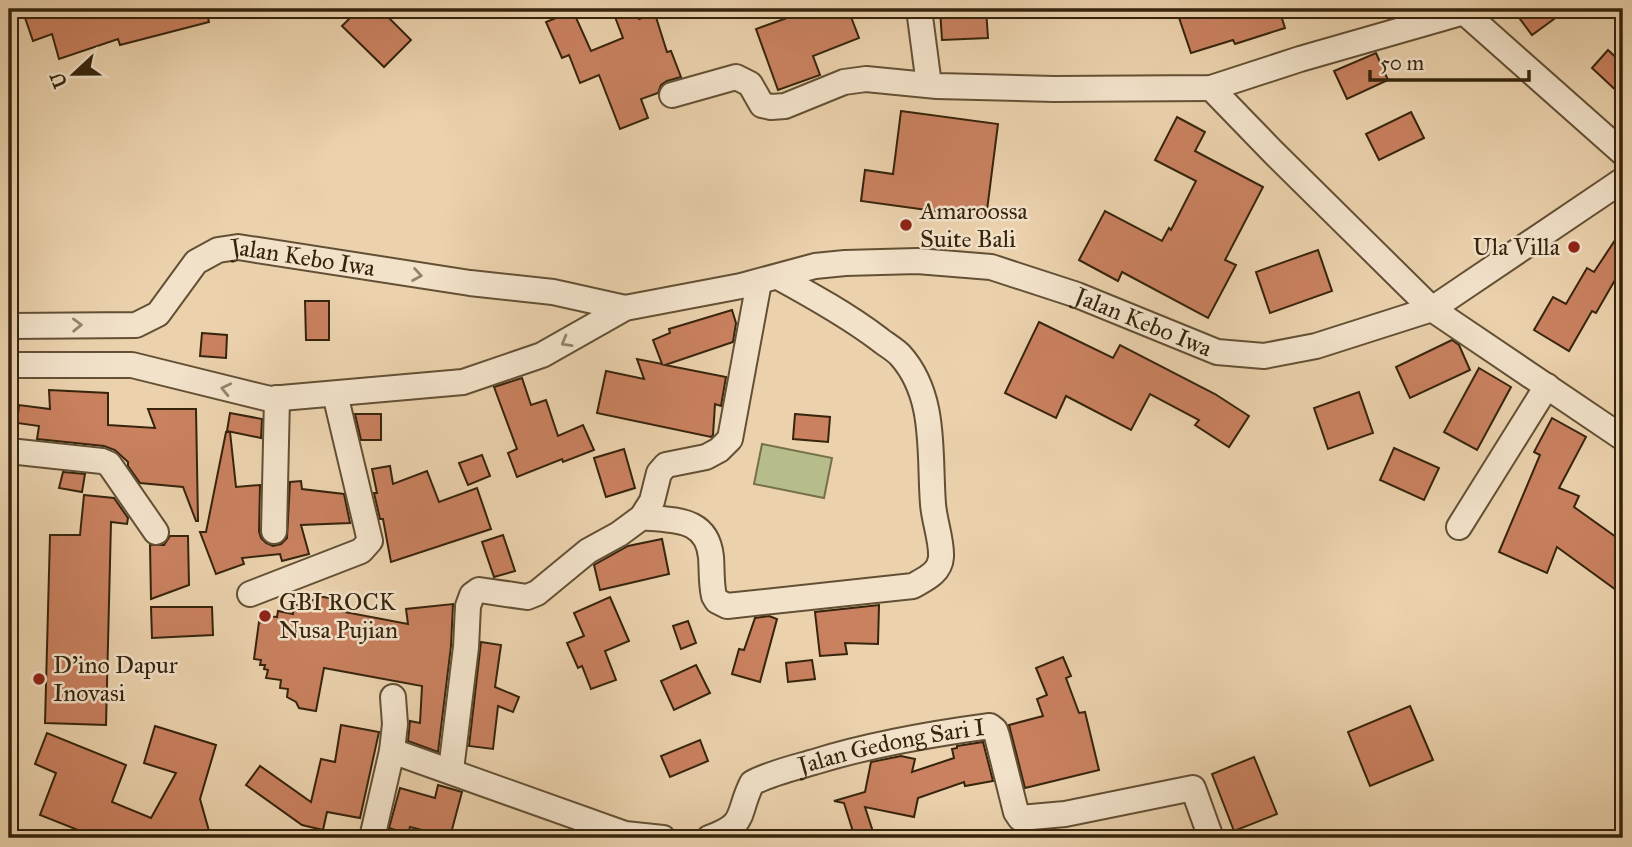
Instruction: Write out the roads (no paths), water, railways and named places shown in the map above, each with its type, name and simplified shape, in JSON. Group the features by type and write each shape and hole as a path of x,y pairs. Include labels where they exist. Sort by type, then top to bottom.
{"street":[{"path":"919,9 929,85"},
{"path":"672,95 736,77 750,84 762,104 771,107 785,106 844,82 866,79 929,85 1054,89 1211,88 1300,58 1463,10 1623,153"},
{"path":"1211,88 1432,309 1623,438"},
{"name":"Jalan Kebo Iwa","path":"9,365 132,365 270,399 463,382 542,355 625,308 769,279 816,266 917,261 991,267 1077,295 1217,352 1264,356 1317,346 1432,309 1623,180"},
{"name":"Jalan Kebo Iwa","path":"9,326 136,325 158,314 196,262 218,250 238,247 470,283 552,292 625,308"},
{"path":"451,770 466,647 468,607 472,595 479,590 527,597 537,593 588,551 619,534 642,517 648,510 659,473 666,465 706,457 719,450 730,439 769,279 862,326 900,355 914,378 928,411 933,504 941,557 938,568 931,576 913,586 727,606 717,601 714,596 711,554 702,532 690,523 642,517"},
{"path":"1459,527 1546,386"},
{"path":"250,594 361,551 370,541 335,394"},
{"path":"274,531 277,398"},
{"path":"9,451 103,461 109,464 156,532"},
{"path":"372,838 392,751 393,697"},
{"name":"Jalan Gedong Sari I","path":"709,838 727,831 738,822 752,783 765,776 912,737 990,726 998,736 1016,812 1020,818 1065,814 1193,788 1211,838"},
{"path":"392,751 451,770 625,836 663,838"}],"place":[{"name":"Amaroossa Suite Bali","path":"906,225"},
{"name":"Ula Villa","path":"1574,247"},
{"name":"GBI ROCK Nusa Pujian","path":"265,616"},
{"name":"D'ino Dapur Inovasi","path":"39,679"}]}
